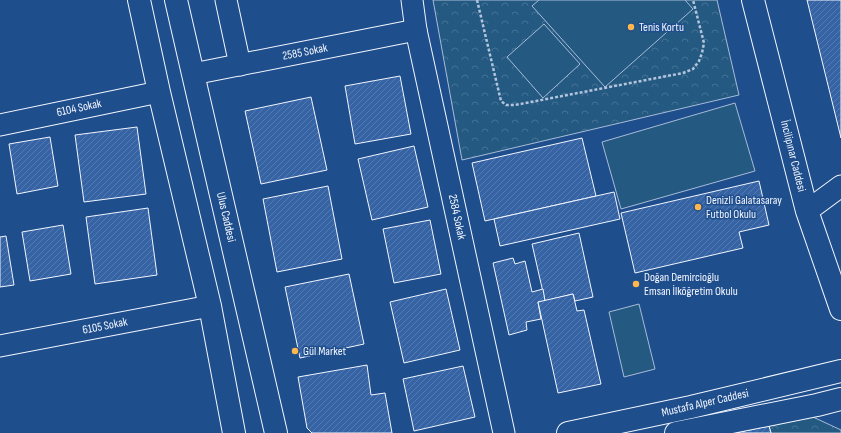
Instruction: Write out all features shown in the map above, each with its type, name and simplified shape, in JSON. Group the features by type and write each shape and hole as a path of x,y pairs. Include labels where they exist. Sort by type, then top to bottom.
{"main road":[{"path":"139,0 159,92 210,306 234,433"},
{"name":"Ulus Caddesi","path":"176,0 276,433"},
{"name":"İncilipınar Caddesi","path":"753,0 807,211 841,309"},
{"name":"Mustafa Alper Caddesi","path":"568,433 691,407 841,371"},
{"name":"Mustafa Alper Caddesi","path":"690,432 816,405 841,398"}],"street":[{"path":"226,0 240,65"},
{"name":"2584 Sokak","path":"412,0 416,30 504,433"},
{"name":"2585 Sokak","path":"193,74 416,30"},
{"name":"6104 Sokak","path":"0,125 159,92"},
{"path":"807,211 841,186"},
{"name":"6105 Sokak","path":"0,346 210,306"}],"path":[{"path":"477,0 501,101 506,105 515,105 683,73 693,69 699,62 704,43 693,0"}],"green space":[{"path":"433,0 717,0 739,95 462,160"},
{"name":"Tenis Kortu","path":"539,0 685,0 693,9 605,87 532,6"},
{"path":"544,24 580,64 543,98 507,57"},
{"path":"735,103 755,171 621,209 602,142"},
{"path":"639,304 655,369 624,377 609,312"},
{"path":"813,417 841,430 841,433 771,433 769,426"}],"building":[{"path":"807,0 841,0 841,138"},
{"path":"400,76 411,134 355,144 345,86"},
{"path":"311,97 327,170 261,184 245,111"},
{"path":"137,127 146,194 84,202 75,135"},
{"path":"50,137 58,186 17,194 9,144"},
{"path":"582,138 596,196 485,221 472,163"},
{"path":"414,146 428,207 372,220 358,159"},
{"name":"Doğan Demircioğlu Emsan İlköğretim Okulu","path":"759,181 769,225 739,232 743,248 635,273 621,213"},
{"path":"328,186 342,259 277,272 263,199"},
{"path":"614,192 620,219 500,246 494,219"},
{"path":"148,208 157,275 95,284 86,217"},
{"path":"430,220 441,274 394,283 383,229"},
{"path":"63,225 71,274 30,281 22,232"},
{"path":"579,233 593,297 575,301 573,294 545,301 532,244"},
{"path":"6,236 14,285 0,287 0,237"},
{"path":"513,258 515,264 525,261 532,292 543,289 545,301 538,302 541,319 526,322 527,330 509,335 493,263"},
{"path":"349,274 364,344 300,358 285,287"},
{"path":"446,289 460,350 404,363 390,302"},
{"path":"573,294 577,311 584,310 601,384 558,393 538,302"},
{"path":"367,365 371,395 385,393 392,433 312,433 307,428 298,377"},
{"path":"463,366 475,417 414,431 403,379"},
{"path":"769,426 771,433 734,433"}],"place":[{"name":"Tenis Kortu","path":"631,27"},
{"name":"Denizli Galatasaray Futbol Okulu","path":"698,207"},
{"name":"Doğan Demircioğlu Emsan İlköğretim Okulu","path":"636,284"},
{"name":"Gül Market","path":"295,351"}]}
